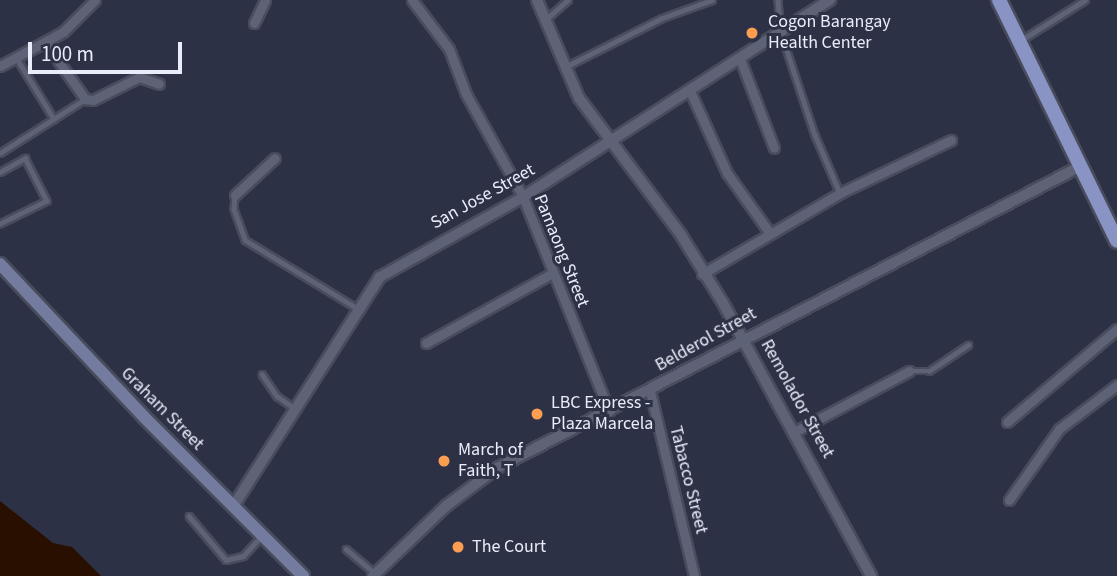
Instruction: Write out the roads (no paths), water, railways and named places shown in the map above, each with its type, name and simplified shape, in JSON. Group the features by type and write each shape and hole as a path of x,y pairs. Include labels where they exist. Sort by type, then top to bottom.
{"main road":[{"path":"1000,1 1079,167 1114,225 1117,241"},
{"name":"Graham Street","path":"0,264 144,417 303,576"}],"street":[{"path":"0,66 63,32 95,0"},
{"path":"254,23 265,0"},
{"name":"Pamaong Street","path":"412,0 449,49 466,94 523,197 609,411"},
{"name":"Remolador Street","path":"537,0 563,68 610,142 681,235 796,431 871,576"},
{"name":"San Jose Street","path":"234,505 357,308 380,276 523,197 830,0"},
{"path":"45,41 85,99 93,100 139,77 159,83"},
{"path":"740,59 774,148"},
{"path":"690,91 727,173 769,232"},
{"path":"702,274 769,232 840,193 951,140"},
{"path":"235,195 275,158"},
{"name":"Belderol Street","path":"374,575 446,506 497,468 1079,167"},
{"path":"426,343 552,273"},
{"path":"1007,422 1117,329"},
{"path":"796,431 909,371"},
{"path":"1009,500 1059,429 1117,385"},
{"name":"Tabacco Street","path":"650,391 694,576"}],"lane":[{"path":"545,20 568,0"},
{"path":"563,68 662,18 712,0"},
{"path":"778,0 781,33 815,135 840,193"},
{"path":"1019,41 1085,0"},
{"path":"15,56 54,118"},
{"path":"0,153 85,99"},
{"path":"0,172 25,158 47,201 0,225"},
{"path":"235,195 234,209 245,240 357,308"},
{"path":"909,371 929,371 968,345"},
{"path":"262,374 277,396 294,408"},
{"path":"189,516 226,560 243,556 263,535"},
{"path":"346,549 374,575"}],"place":[{"name":"Cogon Barangay Health Center","path":"752,33"},
{"name":"LBC Express - Plaza Marcela","path":"537,414"},
{"name":"March of Faith, T","path":"444,461"},
{"name":"The Court","path":"458,547"}]}
